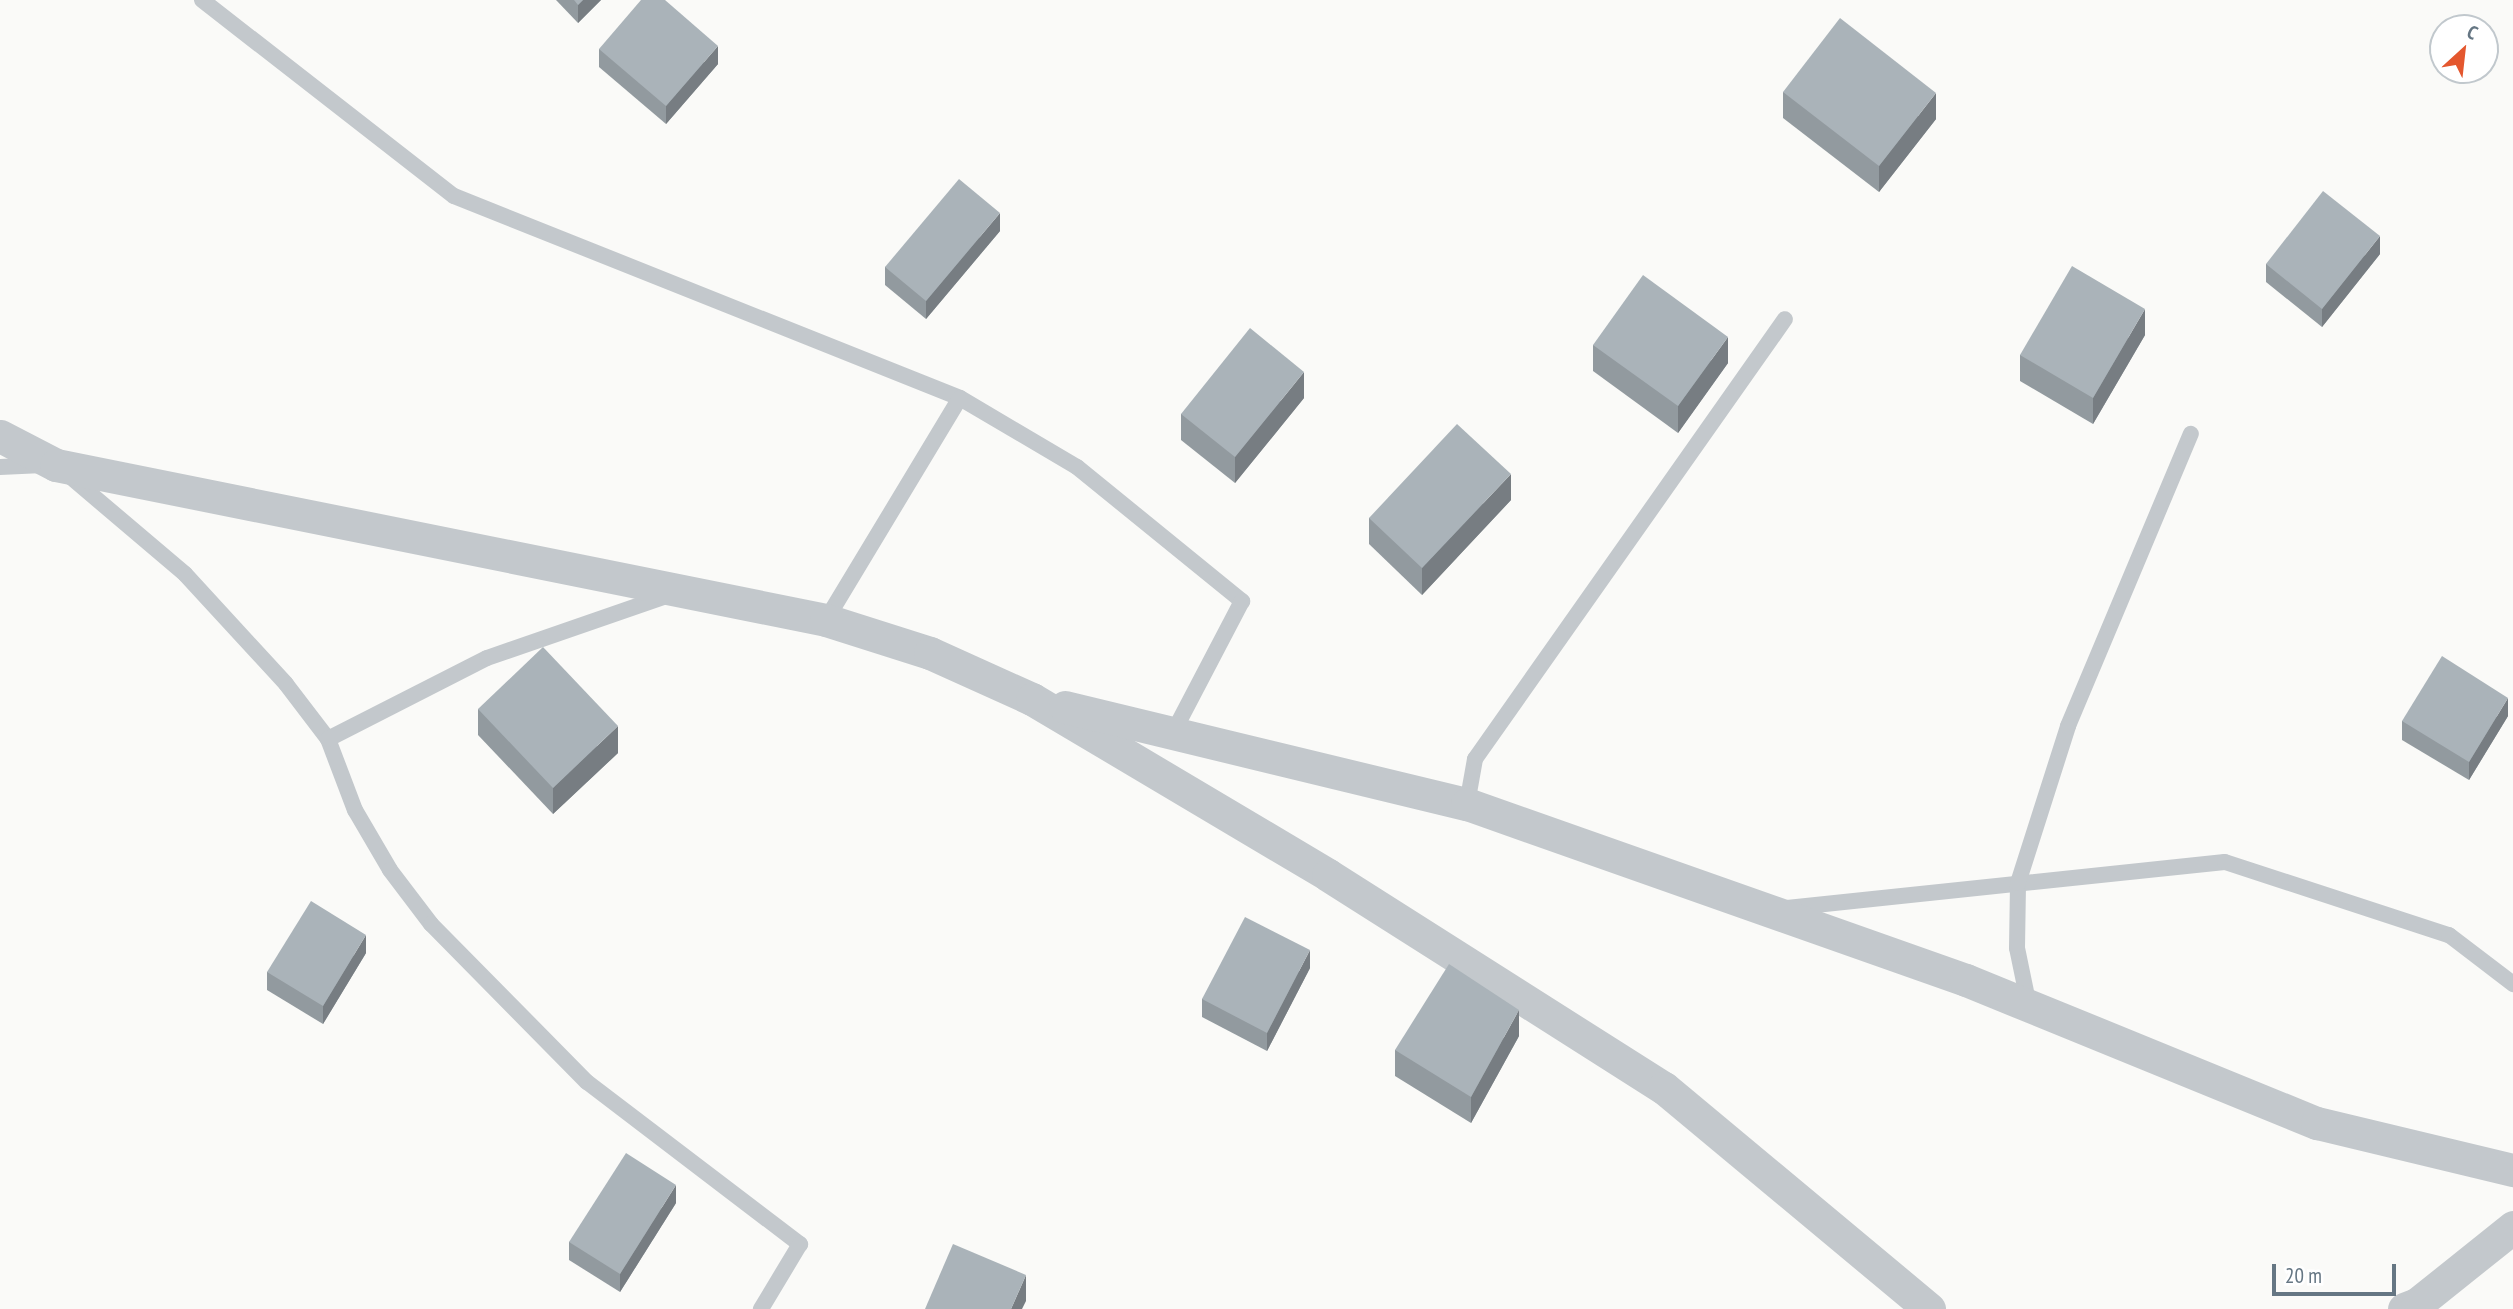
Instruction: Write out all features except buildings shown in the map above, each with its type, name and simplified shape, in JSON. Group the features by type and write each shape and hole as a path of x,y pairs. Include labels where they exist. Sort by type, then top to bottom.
{"street":[{"path":"0,436 56,465 826,620 930,653 1032,699 1328,874 1664,1088 1929,1309"},
{"path":"1032,699 1467,804 1774,910 2029,1006 2317,1123 2513,1170"},
{"path":"2404,1309 2417,1304 2513,1227"}],"lane":[{"path":"202,0 454,196 960,398 1077,467 1242,601 1173,733"},
{"path":"1467,804 1475,759 1785,319"},
{"path":"826,620 960,398"},
{"path":"2029,1006 2017,948 2018,883 2068,726 2191,434"},
{"path":"0,467 56,465 186,574 286,684 328,739 355,810 390,870 431,924 587,1082 800,1244 761,1309"},
{"path":"328,739 487,658 681,591"},
{"path":"1774,910 2225,862 2449,936 2513,984"}]}
